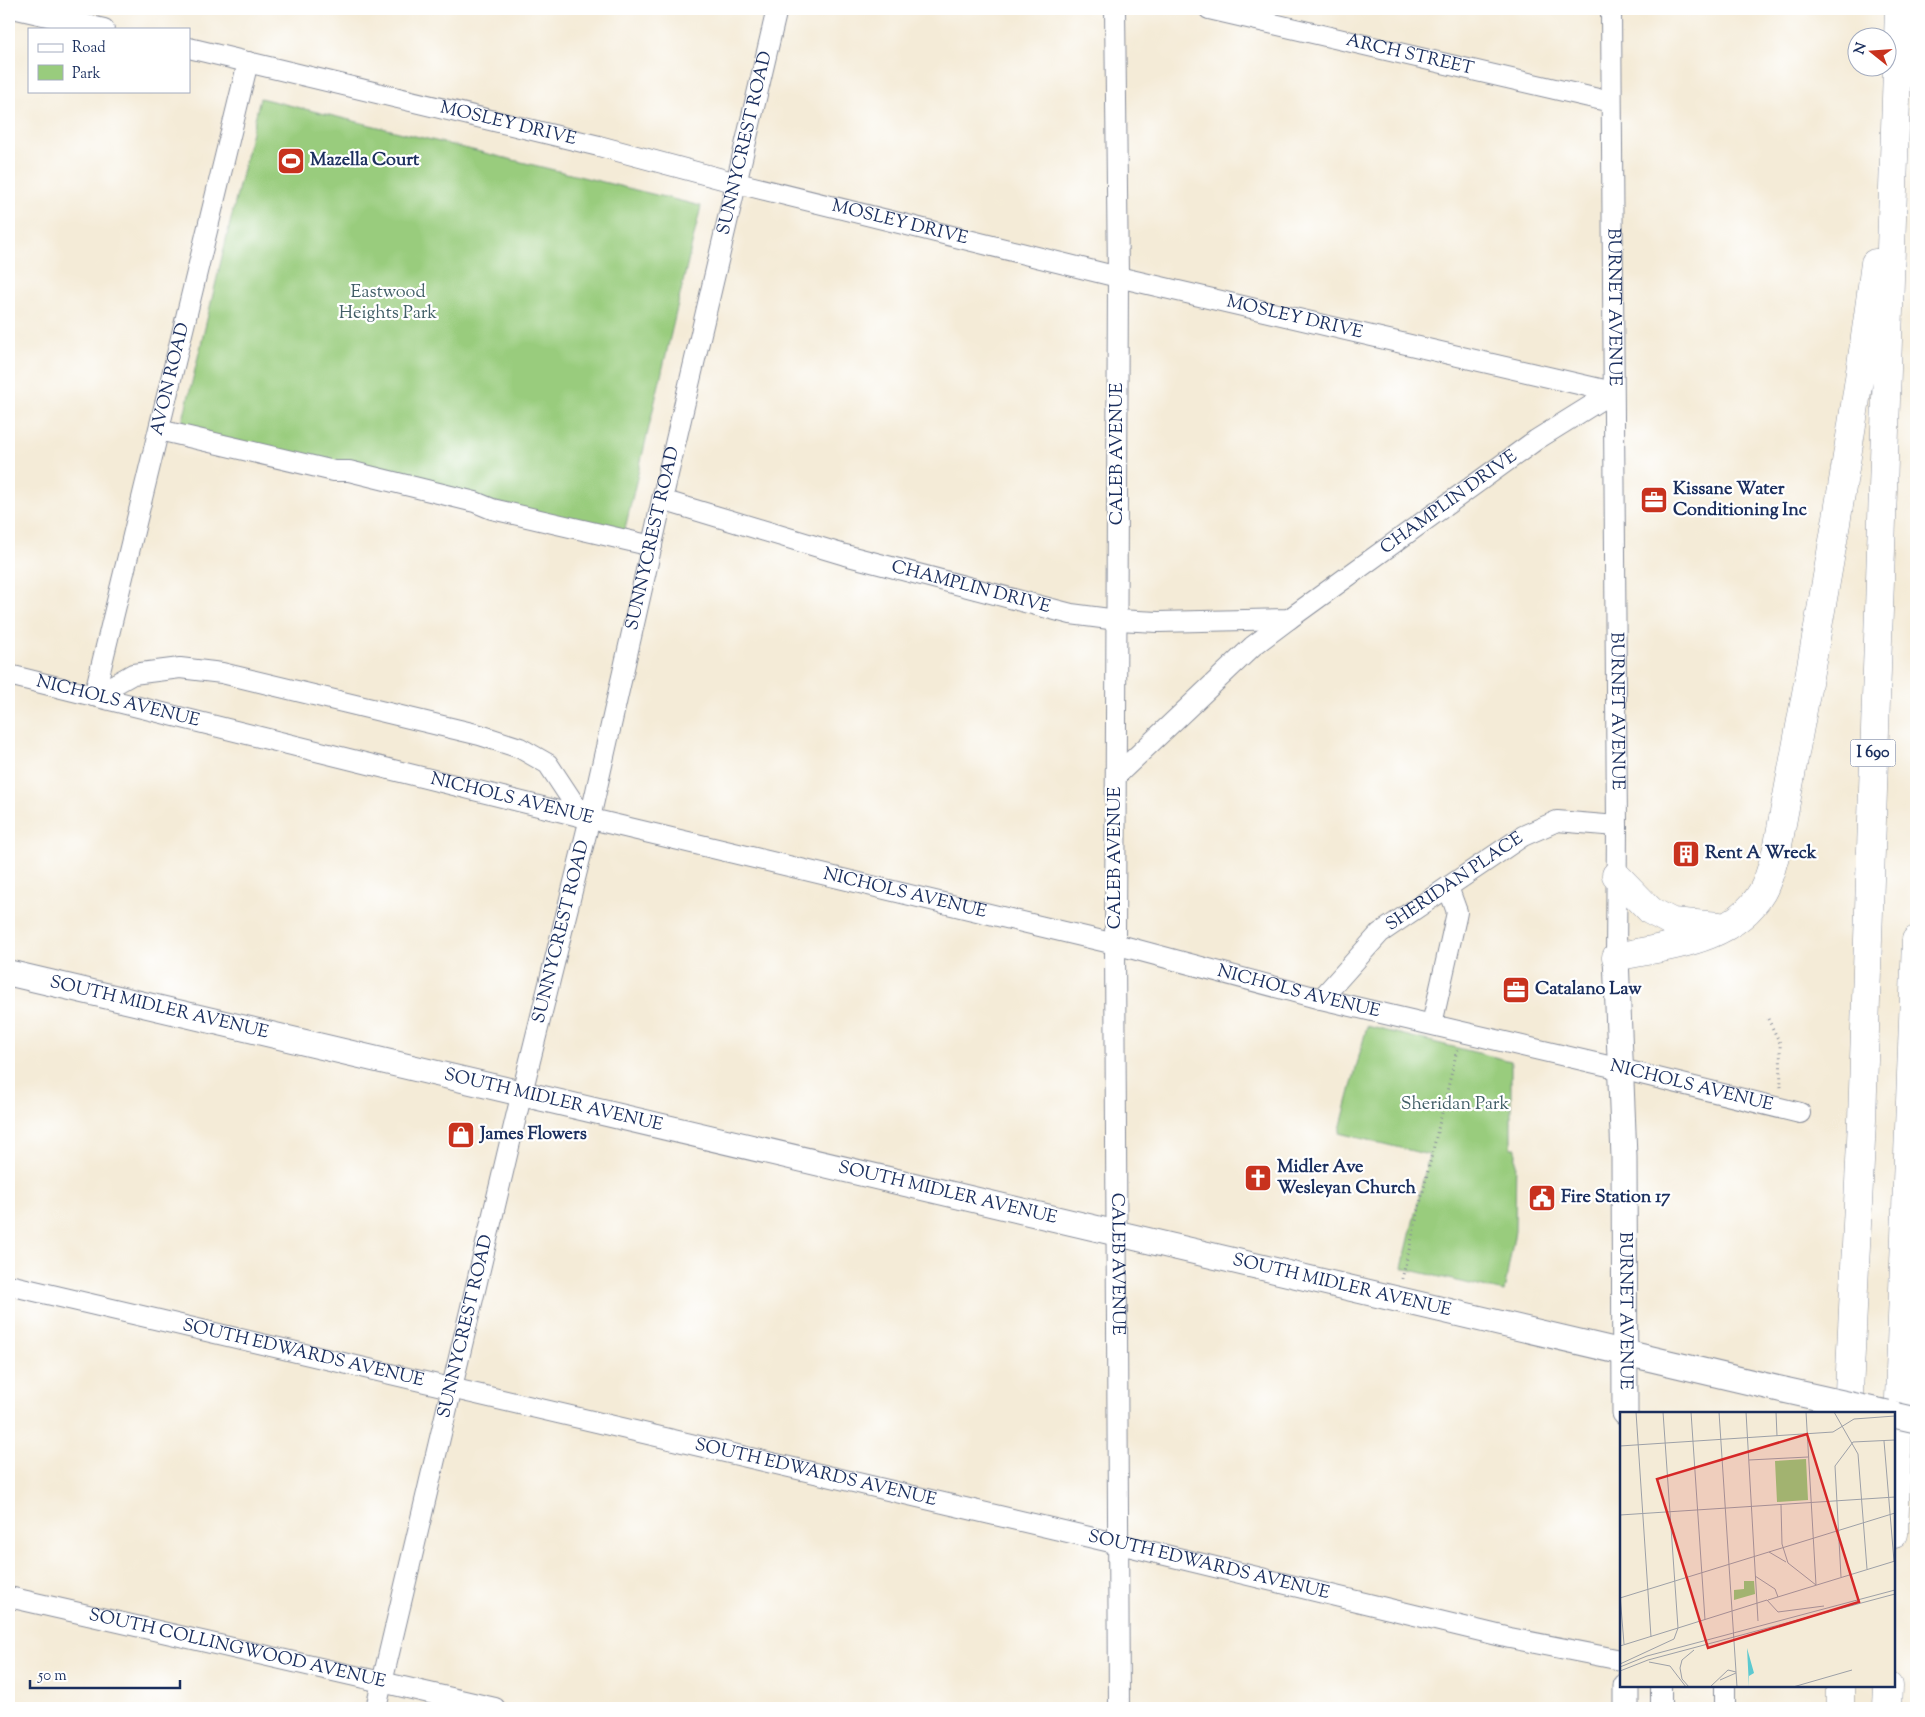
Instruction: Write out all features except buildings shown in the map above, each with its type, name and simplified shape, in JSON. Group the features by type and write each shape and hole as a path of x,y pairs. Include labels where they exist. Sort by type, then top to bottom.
{"highway":[{"name":"I 690","path":"1848,1412 1862,1111 1899,9"},
{"path":"1616,957 1709,936 1743,916 1761,894 1770,876 1778,845 1829,569 1867,323 1896,93"},
{"path":"1616,875 1651,911 1672,922 1728,926"},
{"path":"1895,1507 1916,940"},
{"path":"1840,1687 1840,1708"}],"main road":[{"name":"BURNET AVENUE","path":"1616,957 1621,1068 1625,1412"},
{"name":"SOUTH MIDLER AVENUE","path":"9,973 522,1095 1883,1412"},
{"path":"1895,1415 1916,1420"},
{"path":"1626,1687 1626,1708"}],"street":[{"path":"17,9 100,28"},
{"name":"SUNNYCREST ROAD","path":"376,1708 652,546 777,9"},
{"name":"CALEB AVENUE","path":"1115,9 1118,277 1115,944 1119,1708"},
{"name":"ARCH STREET","path":"1209,9 1611,102"},
{"name":"BURNET AVENUE","path":"1611,9 1617,826 1616,957"},
{"name":"MOSLEY DRIVE","path":"190,48 599,146 737,183 1118,277 1613,392"},
{"name":"AVON ROAD","path":"94,696 248,62"},
{"name":"CHAMPLIN DRIVE","path":"1116,776 1253,646 1536,440 1613,392"},
{"path":"159,430 334,471 358,474 475,502 492,509 652,546"},
{"name":"CHAMPLIN DRIVE","path":"662,500 854,557 1071,614 1117,620 1158,622 1289,619"},
{"path":"94,696 133,674 180,668 222,673 480,735 520,748 548,764 587,818"},
{"name":"NICHOLS AVENUE","path":"9,675 587,818 1115,944 1321,999 1621,1068 1791,1111"},
{"name":"SHERIDAN PLACE","path":"1321,999 1380,933 1523,836 1556,821 1617,826"},
{"path":"1432,1024 1456,917 1448,887"},
{"name":"SOUTH EDWARDS AVENUE","path":"9,1285 1118,1544 1510,1638 1620,1660"},
{"name":"SOUTH COLLINGWOOD AVENUE","path":"9,1597 495,1708"},
{"path":"1661,1687 1661,1708"},
{"path":"1725,1687 1725,1708"}],"path":[{"path":"1768,1019 1780,1043 1791,1111"},
{"path":"1397,1299 1462,1031"}],"green space":[{"name":"Eastwood Heights Park","path":"260,98 701,206 624,533 181,428"},
{"name":"Sheridan Park","path":"1367,1026 1511,1061 1511,1148 1516,1148 1515,1231 1504,1292 1402,1268 1429,1155 1339,1133"}],"place":[{"name":"Mazella Court","path":"291,161"},
{"name":"Kissane Water Conditioning Inc","path":"1654,500"},
{"name":"Rent A Wreck","path":"1686,854"},
{"name":"Catalano Law","path":"1516,990"},
{"name":"James Flowers","path":"461,1135"},
{"name":"Midler Ave Wesleyan Church","path":"1258,1178"},
{"name":"Fire Station 17","path":"1542,1198"}]}
